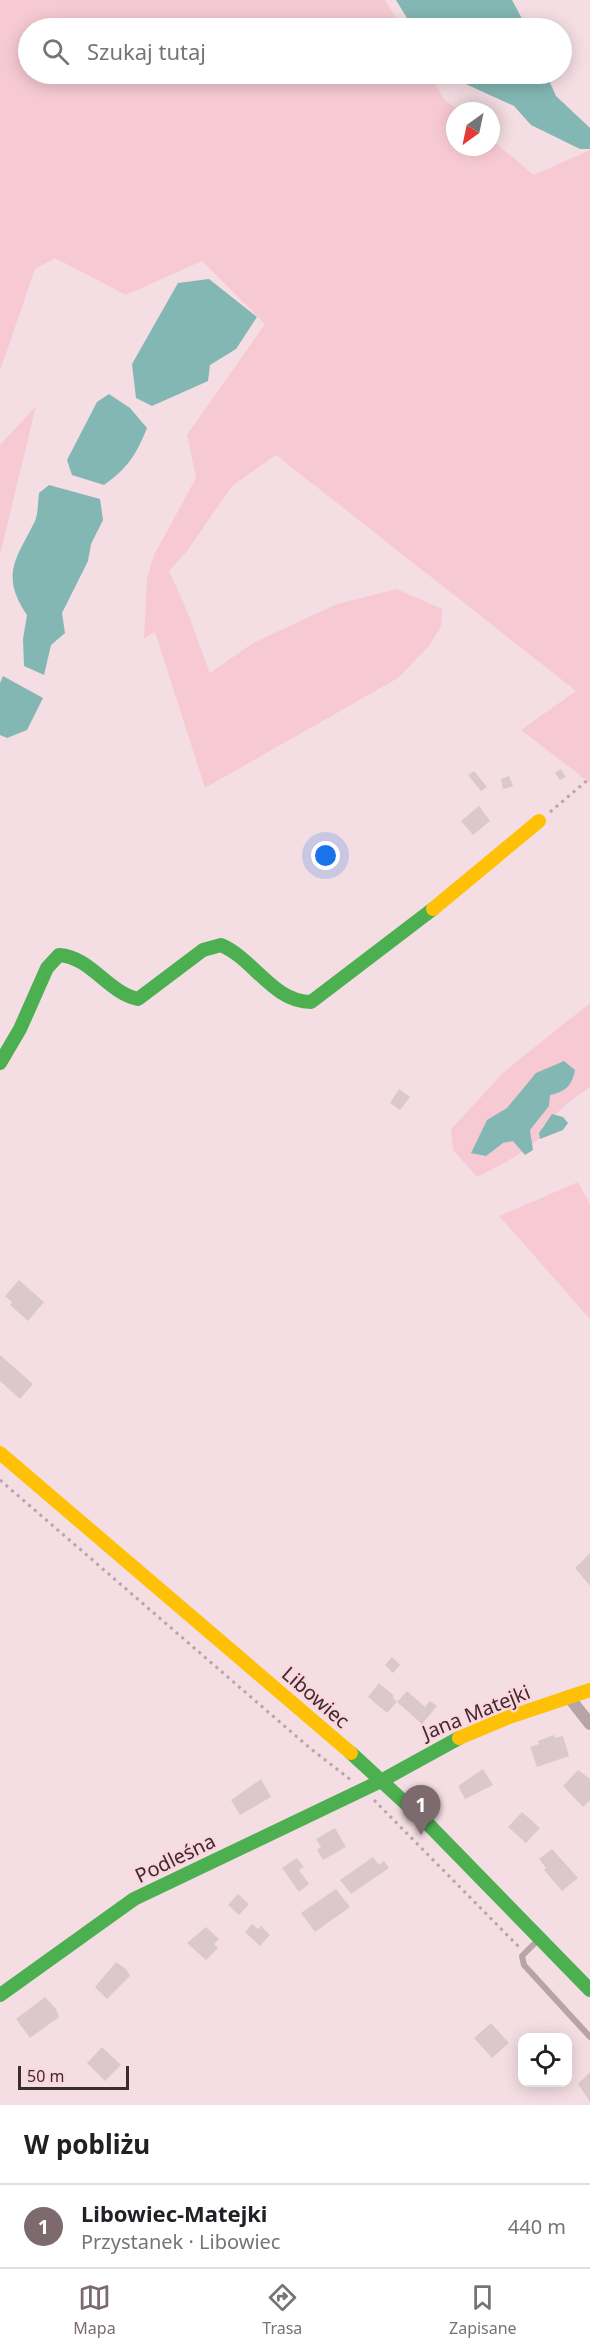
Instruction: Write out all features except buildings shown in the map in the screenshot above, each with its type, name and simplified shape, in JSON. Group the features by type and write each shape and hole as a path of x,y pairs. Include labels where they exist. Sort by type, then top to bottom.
{"street":[{"path":"0,1063 20,1029 47,968 59,955 76,958 113,990 128,998 138,999 203,950 221,945 232,948 292,1000 311,1002 465,884 539,821"},
{"name":"Libowiec","path":"0,1453 296,1705 381,1781 427,1823 590,1990"},
{"name":"Jana Matejki","path":"381,1781 417,1758 568,1696 590,1690"},
{"path":"568,1696 590,1724"},
{"name":"Podleśna","path":"0,1995 134,1899 381,1781"}],"lane":[{"path":"540,1938 522,1956 524,1965 590,2037"}],"path":[{"path":"539,821 590,778"},
{"path":"0,1480 311,1749 364,1789 525,1953"}],"shaded area":[{"path":"0,0 385,0 396,18 18,18 18,84 435,84 448,102 446,156 500,156 500,147 534,175 590,150 590,783 521,730 576,691 276,455 232,486 187,551 169,571 210,673 253,643 337,604 397,589 442,609 441,626 429,646 398,678 205,788 155,632 144,638 147,578 154,555 196,478 187,435 265,324 202,261 126,295 55,258 35,269 0,371"},
{"path":"36,406 0,555 0,445"},
{"path":"590,1003 590,1087 570,1101 542,1127 542,1136 527,1149 477,1177 453,1150 451,1129 505,1071"},
{"path":"578,1182 590,1204 590,1319 499,1216"}],"water":[{"path":"396,0 512,0 522,18 407,18"},
{"path":"466,84 551,84 556,96 590,128 590,149 580,149 531,125 514,106"},
{"path":"209,279 257,317 236,349 210,365 208,381 152,406 136,398 132,364 178,283"},
{"path":"109,394 130,408 147,428 130,460 104,485 72,475 67,460 97,402"},
{"path":"49,485 100,499 103,520 91,544 88,561 62,613 65,633 51,645 44,675 24,666 23,639 27,615 14,589 13,578 17,557 36,518 39,493"},
{"path":"3,676 43,698 27,730 7,738 0,735 0,683"},
{"path":"564,1061 575,1070 574,1076 567,1087 550,1095 549,1106 530,1130 533,1150 525,1155 513,1141 503,1143 486,1156 471,1153 487,1120 507,1108 536,1073"},
{"path":"552,1114 563,1117 568,1123 563,1130 540,1139 539,1133"}],"traffic: fast":[{"path":"0,1063 20,1029 47,968 59,955 80,962 117,989 138,999 203,950 221,945 233,951 286,995 311,1002 433,909"},
{"path":"0,1995 134,1899 381,1781 459,1738"},
{"path":"351,1753 427,1823 590,1990"}],"traffic: slow":[{"path":"433,909 539,821"},
{"path":"0,1453 351,1753"},
{"path":"459,1738 509,1717 590,1690"}],"place":[{"name":"Libowiec-Matejki","path":"421,1835"}]}
